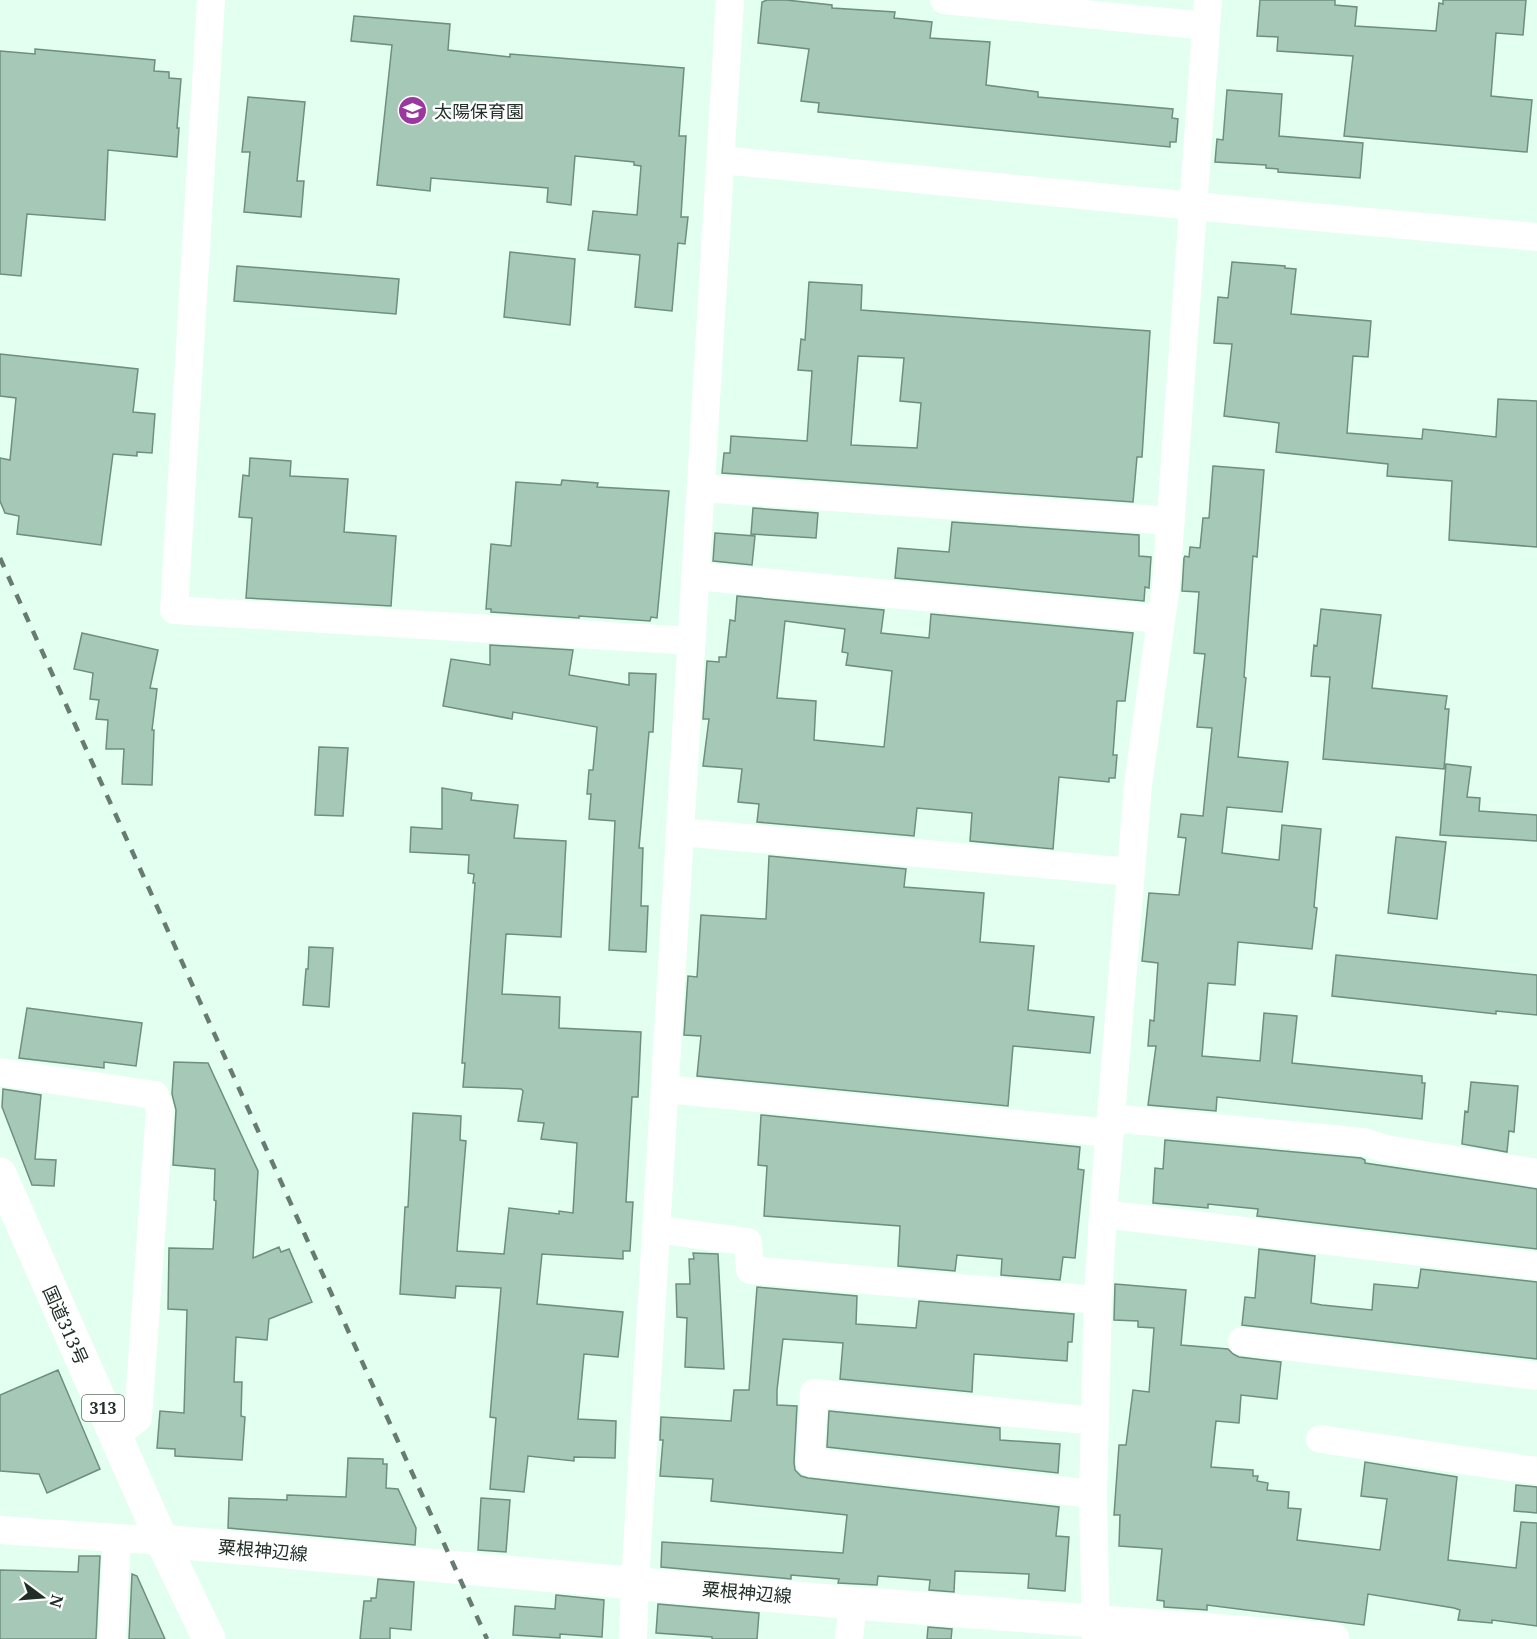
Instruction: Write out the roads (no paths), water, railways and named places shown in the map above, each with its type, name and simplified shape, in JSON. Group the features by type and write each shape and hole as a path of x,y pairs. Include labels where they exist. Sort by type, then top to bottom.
{"main road":[{"name":"国道313号","path":"0,1174 162,1541 209,1639"},
{"name":"粟根神辺線","path":"162,1541 635,1582 1096,1630 1333,1639"}],"street":[{"path":"212,0 174,610 692,641"},
{"path":"633,1639 730,0"},
{"path":"944,0 1207,13 1171,521 1161,619 1138,785 1103,1214 1098,1300 1093,1494 1096,1630"},
{"path":"721,160 1537,237"},
{"path":"701,488 1171,521"},
{"path":"695,576 1161,619"},
{"path":"680,832 1131,872"},
{"path":"0,1072 155,1095 160,1109 138,1418 115,1436"},
{"path":"665,1089 1111,1126 1364,1142 1386,1149 1537,1173"},
{"path":"1103,1214 1537,1266"},
{"path":"656,1229 748,1242 750,1270 1098,1300"},
{"path":"1242,1341 1537,1376"},
{"path":"1093,1494 810,1462 814,1393 1095,1421"},
{"path":"1320,1439 1537,1471"},
{"path":"0,1530 162,1541"},
{"path":"112,1639 117,1538"},
{"path":"849,1639 853,1603"}],"railway":[{"path":"0,558 487,1639"}],"place":[{"name":"太陽保育園","path":"413,111"}]}
